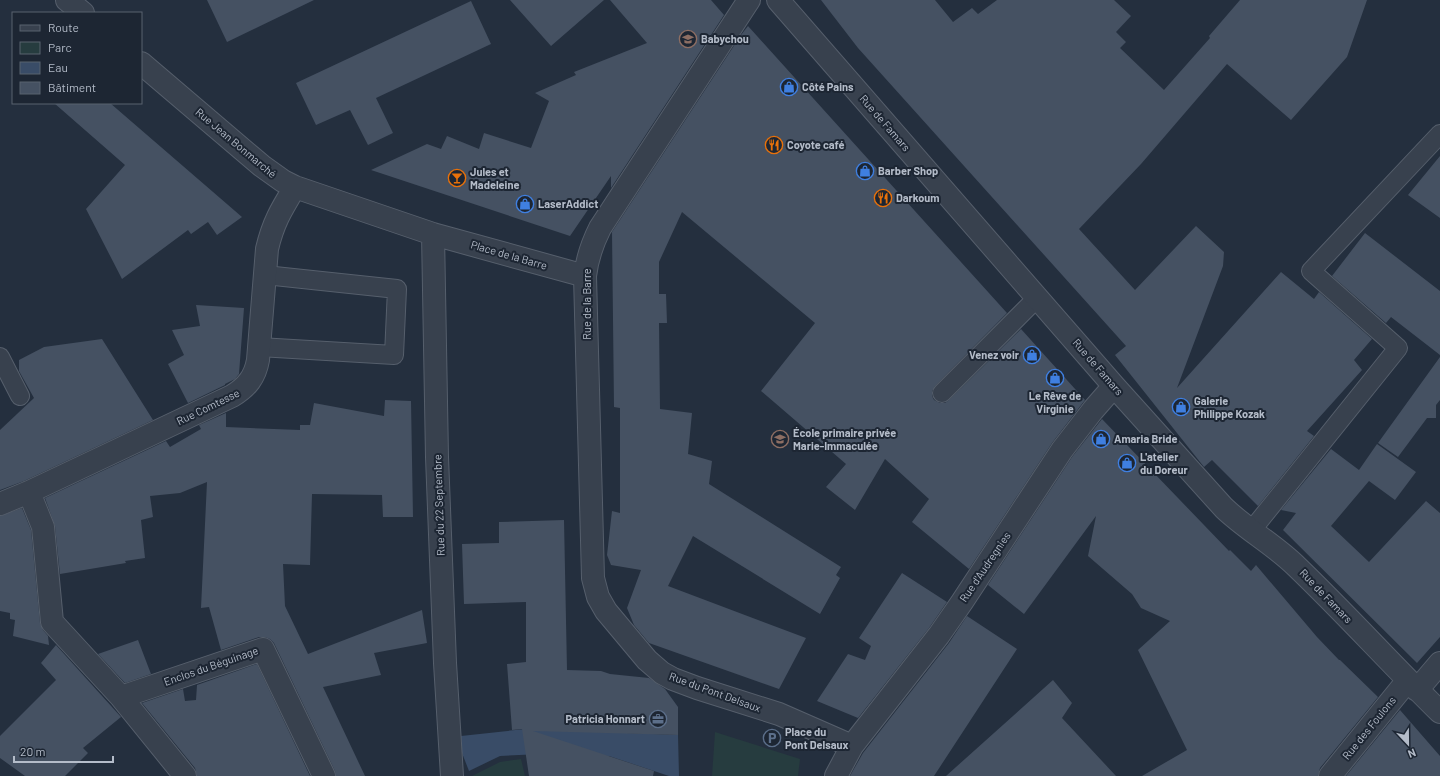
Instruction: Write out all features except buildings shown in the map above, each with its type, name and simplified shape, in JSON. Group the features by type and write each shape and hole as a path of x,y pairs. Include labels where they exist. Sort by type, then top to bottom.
{"street":[{"path":"67,0 82,12"},
{"name":"Rue de la Barre","path":"602,605 595,589 593,578 585,276 590,252 600,228 749,0"},
{"name":"Rue de Famars","path":"778,0 1114,386 1224,508 1296,566 1440,712"},
{"name":"Rue Jean Bonmarché","path":"142,64 262,166 295,187 434,234"},
{"name":"Rue Comtesse","path":"0,504 30,492 242,390 254,376 257,364 267,249 270,233 276,218 295,187"},
{"name":"Place de la Barre","path":"434,234 585,276"},
{"name":"Rue du 22 Septembre","path":"434,234 437,457 445,663 452,776"},
{"name":"Rue d'Audregnies","path":"852,746 939,635 1062,450 1114,386"},
{"path":"30,492 43,527 52,622 121,697 185,776"},
{"name":"Rue du Pont Delsaux","path":"602,605 647,660 668,676 697,688 779,714 852,746"},
{"name":"Enclos du Béguinage","path":"121,697 263,649 318,774"},
{"name":"Rue des Foulons","path":"1330,776 1413,685 1440,663"},
{"path":"836,776 852,746"}],"lane":[{"path":"1251,531 1398,348 1311,271 1440,134"},
{"path":"259,347 394,355 397,289 265,275"},
{"path":"942,393 1037,298"},
{"path":"0,357 20,396"}],"green space":[{"name":"Place du Pont Delsaux","path":"715,732 800,759 798,776 712,776"},
{"path":"521,759 525,776 472,776 500,762"}],"water":[{"path":"525,729 678,735 679,776 669,776 609,756 541,754 500,756 469,771 462,753 461,736"}],"place":[{"name":"Babychou","path":"688,39"},
{"name":"Côté Pains","path":"789,87"},
{"name":"Coyote café","path":"774,145"},
{"name":"Barber Shop","path":"865,171"},
{"name":"Jules et Madeleine","path":"457,178"},
{"name":"Darkoum","path":"883,198"},
{"name":"LaserAddict","path":"525,204"},
{"name":"Venez voir","path":"1032,355"},
{"name":"Le Rêve de Virginie","path":"1055,378"},
{"name":"Galerie Philippe Kozak","path":"1181,407"},
{"name":"École primaire privée Marie-Immaculée","path":"780,439"},
{"name":"Amaria Bride","path":"1101,439"},
{"name":"L'atelier du Doreur","path":"1127,463"},
{"name":"Patricia Honnart","path":"658,719"},
{"name":"Place du Pont Delsaux","path":"772,738"}]}
